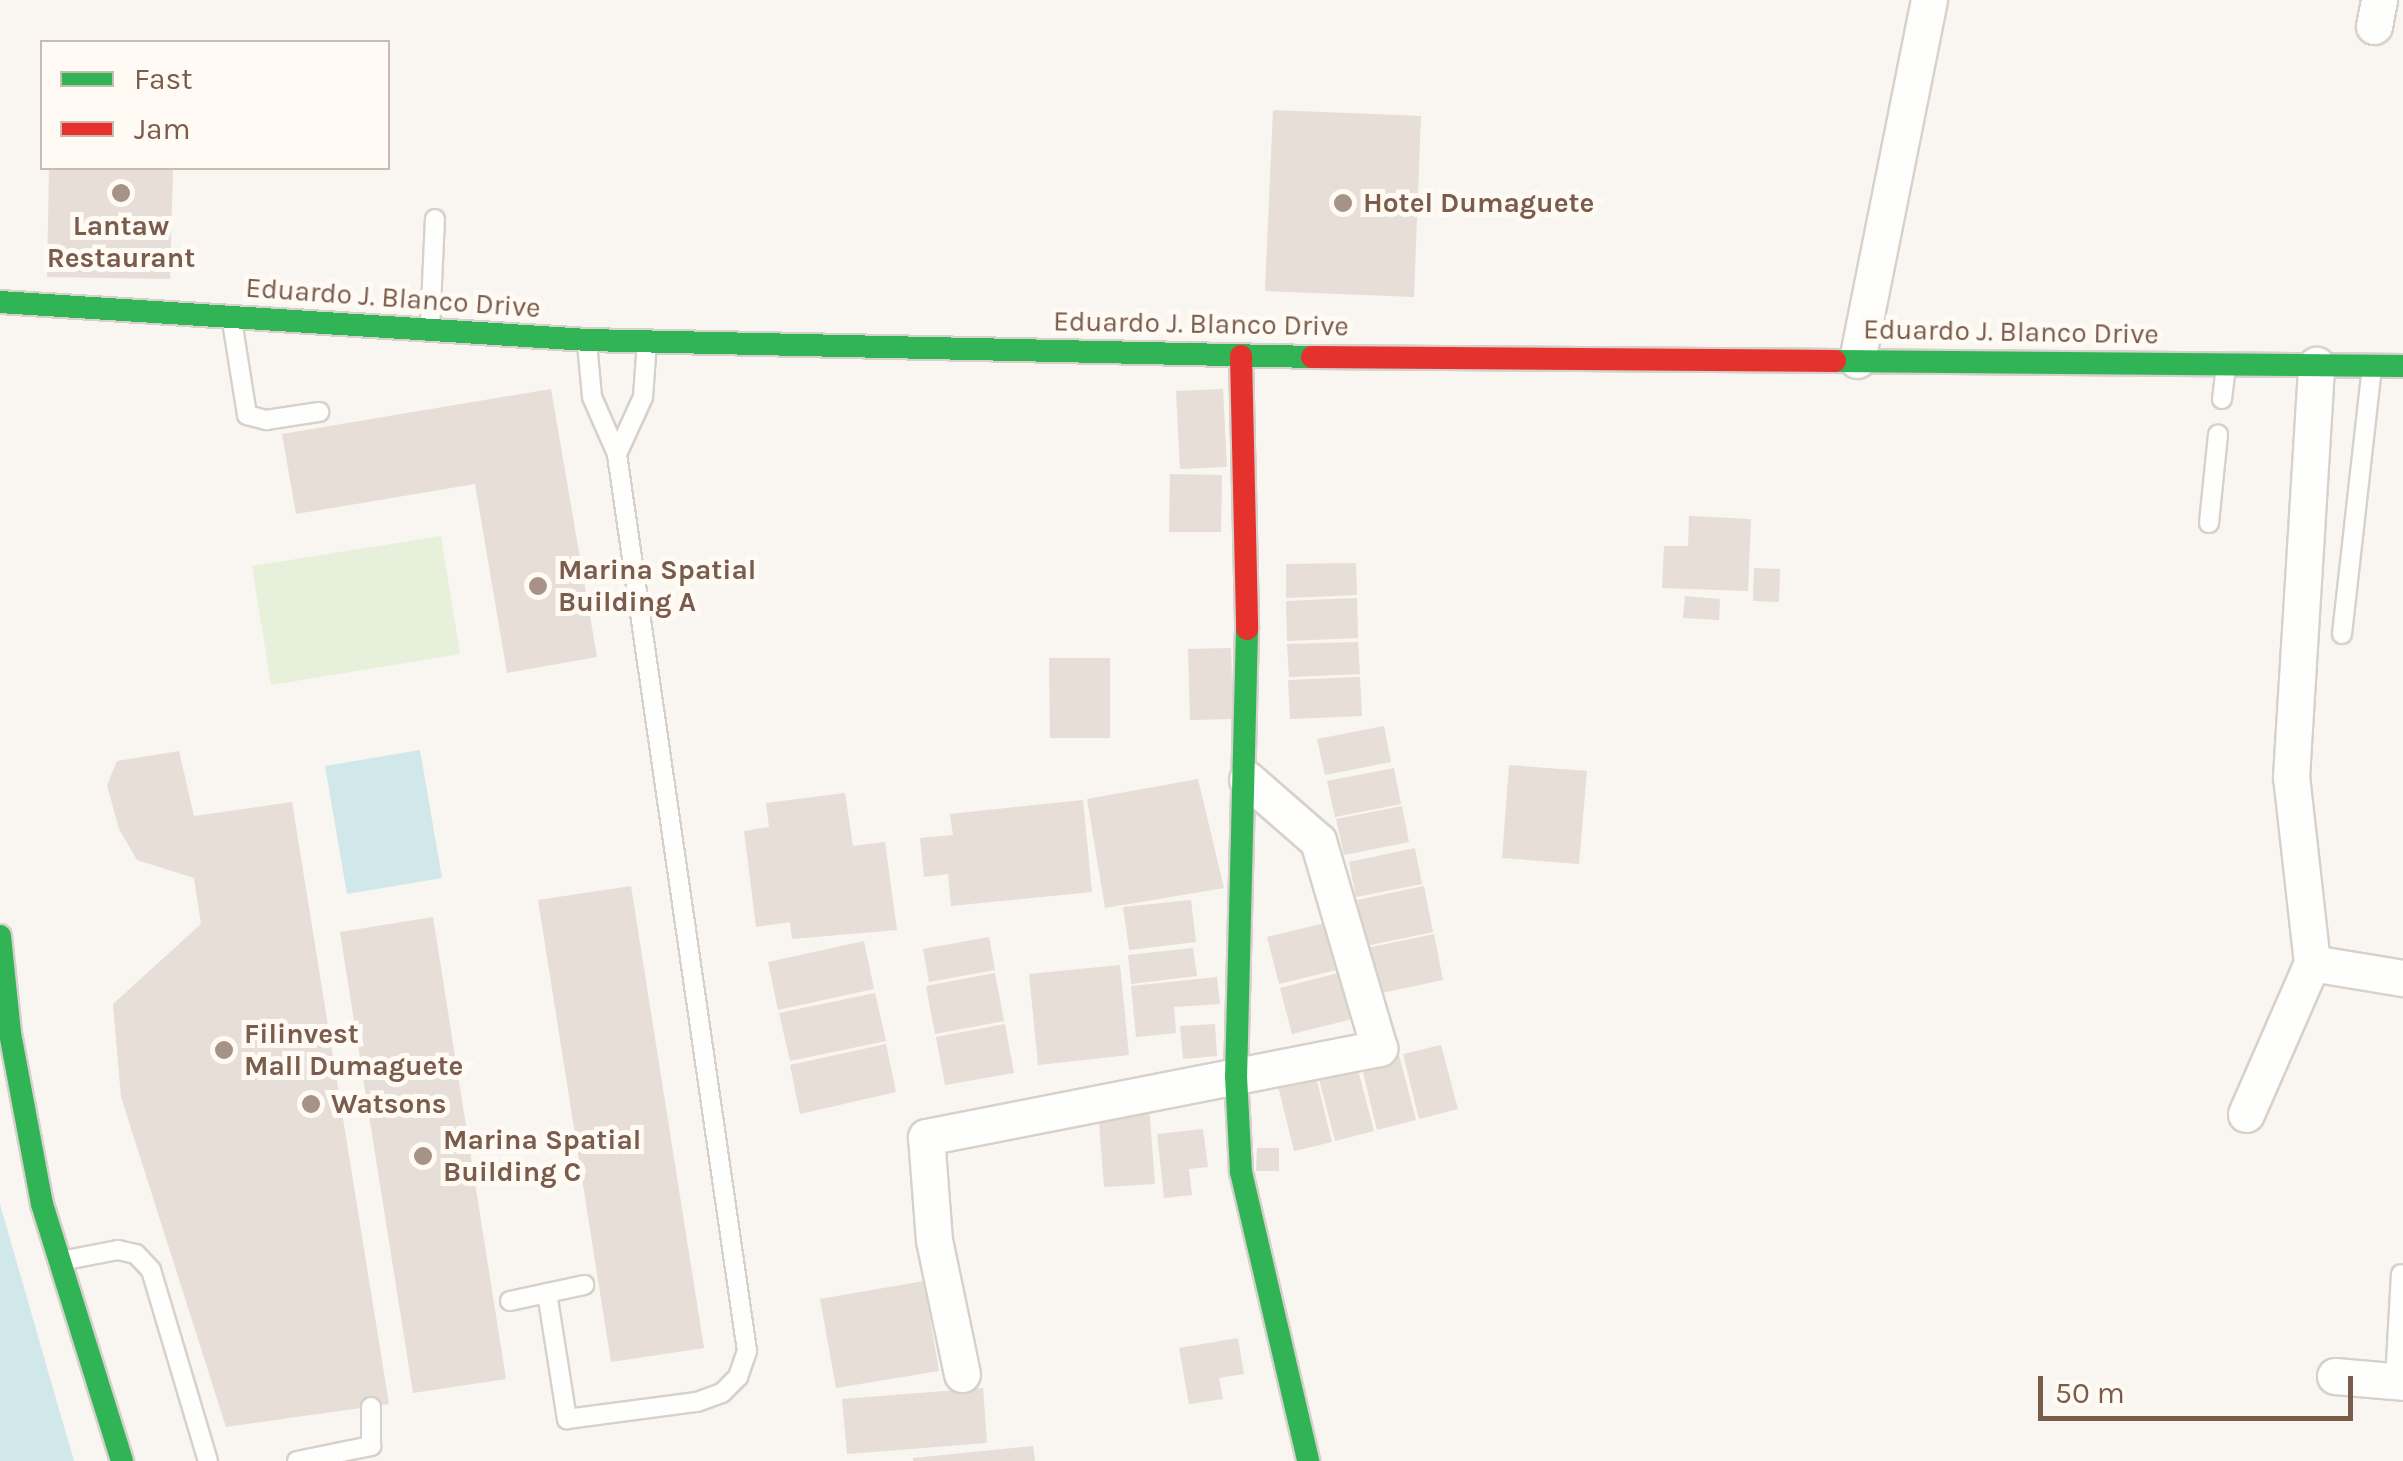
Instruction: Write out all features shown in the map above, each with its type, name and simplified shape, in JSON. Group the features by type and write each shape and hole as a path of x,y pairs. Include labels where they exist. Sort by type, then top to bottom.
{"main road":[{"name":"Eduardo J. Blanco Drive","path":"0,302 430,333 587,340 1241,356 2403,366"},
{"path":"1241,356 1246,778 1236,1076 1241,1172 1308,1461"},
{"path":"0,936 10,1032 42,1204 122,1461"}],"street":[{"path":"1857,360 1929,0"},
{"path":"2246,1114 2312,963 2291,777 2316,365"},
{"path":"962,1374 934,1240 926,1137 1379,1048 1318,841 1246,778"},
{"path":"2312,963 2403,978"},
{"path":"2334,1376 2399,1381"}],"lane":[{"path":"430,333 434,219"},
{"path":"232,318 246,415 266,420 319,412"},
{"path":"547,1293 567,1419 697,1402 722,1394 738,1377 747,1351 616,454 596,412 587,340"},
{"path":"616,454 643,398 646,341"},
{"path":"2222,398 2226,364"},
{"path":"2342,634 2372,366"},
{"path":"2209,523 2218,434"},
{"path":"60,1262 118,1250 136,1254 151,1270 208,1461"},
{"path":"2399,1381 2401,1274"},
{"path":"510,1301 584,1285"},
{"path":"297,1461 371,1446 371,1406"}],"green space":[{"path":"441,536 460,654 271,685 252,566"}],"water":[{"path":"420,750 442,878 347,894 325,766"},
{"path":"0,1204 43,1354 74,1461 0,1461"}],"building":[{"name":"Hotel Dumaguete","path":"1273,110 1421,116 1414,297 1265,291"},
{"path":"49,170 173,170 170,279 47,277"},
{"name":"Marina Spatial Building A","path":"551,389 597,657 507,673 475,484 296,514 282,434"},
{"path":"1223,389 1227,467 1180,469 1176,391"},
{"path":"1170,474 1222,475 1221,532 1169,532"},
{"path":"1689,516 1751,519 1748,591 1662,588 1664,546 1688,546"},
{"path":"1356,563 1357,595 1286,598 1286,564"},
{"path":"1754,568 1780,569 1779,602 1753,601"},
{"path":"1685,596 1720,599 1719,620 1683,618"},
{"path":"1357,598 1358,638 1287,641 1286,601"},
{"path":"1358,642 1360,674 1289,677 1287,644"},
{"path":"1231,648 1233,719 1190,720 1188,649"},
{"path":"1049,658 1110,658 1110,738 1050,738"},
{"path":"1360,677 1362,716 1290,719 1288,680"},
{"path":"1384,726 1391,762 1325,775 1317,739"},
{"name":"Filinvest Mall Dumaguete","path":"179,751 194,816 292,802 389,1404 226,1427 121,1097 113,1004 201,924 194,878 137,860 119,829 107,785 117,761"},
{"path":"1509,765 1587,771 1579,864 1502,858"},
{"path":"1394,768 1401,804 1335,817 1327,781"},
{"path":"1198,779 1224,888 1105,908 1087,799"},
{"path":"845,793 853,846 885,842 897,930 792,939 790,922 756,927 744,831 769,827 766,803"},
{"path":"1083,800 1092,892 951,906 948,874 924,877 920,838 953,835 950,814"},
{"path":"1402,806 1409,842 1344,855 1336,819"},
{"path":"1415,848 1422,884 1356,897 1349,862"},
{"path":"631,886 704,1348 611,1362 538,900"},
{"path":"1424,886 1433,932 1366,946 1357,900"},
{"path":"1191,900 1196,942 1129,950 1123,907"},
{"name":"Marina Spatial Building C","path":"433,917 506,1379 413,1393 340,932"},
{"path":"1333,921 1345,968 1279,984 1267,937"},
{"path":"1434,934 1443,980 1377,994 1367,948"},
{"path":"989,937 995,970 929,982 923,949"},
{"path":"864,941 874,989 778,1010 768,962"},
{"path":"1193,948 1197,976 1131,984 1128,955"},
{"path":"1120,965 1129,1055 1038,1065 1029,974"},
{"path":"1346,971 1357,1018 1292,1034 1280,988"},
{"path":"995,973 1004,1021 935,1034 926,986"},
{"path":"1217,977 1220,1004 1174,1007 1176,1033 1136,1037 1131,986"},
{"path":"875,993 886,1041 790,1061 779,1013"},
{"path":"1005,1024 1014,1073 945,1085 936,1037"},
{"path":"1215,1024 1217,1056 1183,1059 1180,1026"},
{"path":"886,1044 896,1092 800,1114 790,1065"},
{"path":"1441,1045 1458,1109 1419,1119 1403,1054"},
{"path":"1399,1055 1416,1120 1377,1130 1361,1064"},
{"path":"1357,1066 1374,1131 1335,1141 1318,1075"},
{"path":"1316,1077 1332,1142 1294,1151 1278,1086"},
{"path":"1149,1106 1155,1184 1104,1187 1098,1109"},
{"path":"1203,1129 1208,1167 1189,1169 1192,1195 1164,1198 1157,1134"},
{"path":"1257,1148 1279,1148 1279,1171 1256,1171"},
{"path":"924,1281 939,1371 836,1388 820,1299"},
{"path":"1238,1338 1244,1374 1219,1378 1223,1399 1189,1404 1179,1348"},
{"path":"983,1388 987,1443 847,1454 842,1399"},
{"path":"1033,1446 1035,1461 913,1461 913,1458"}],"traffic: fast":[{"path":"0,302 587,340 1312,357"},
{"path":"1835,361 2403,366"},
{"path":"1247,629 1236,1076 1241,1172 1308,1461"},
{"path":"0,936 10,1033 42,1204 122,1461"}],"traffic: jam":[{"path":"1241,356 1247,629"},
{"path":"1312,357 1835,361"}],"place":[{"name":"Lantaw Restaurant","path":"121,193"},
{"name":"Hotel Dumaguete","path":"1343,203"},
{"name":"Marina Spatial Building A","path":"538,586"},
{"name":"Filinvest Mall Dumaguete","path":"224,1050"},
{"name":"Watsons","path":"311,1104"},
{"name":"Marina Spatial Building C","path":"423,1156"}]}
